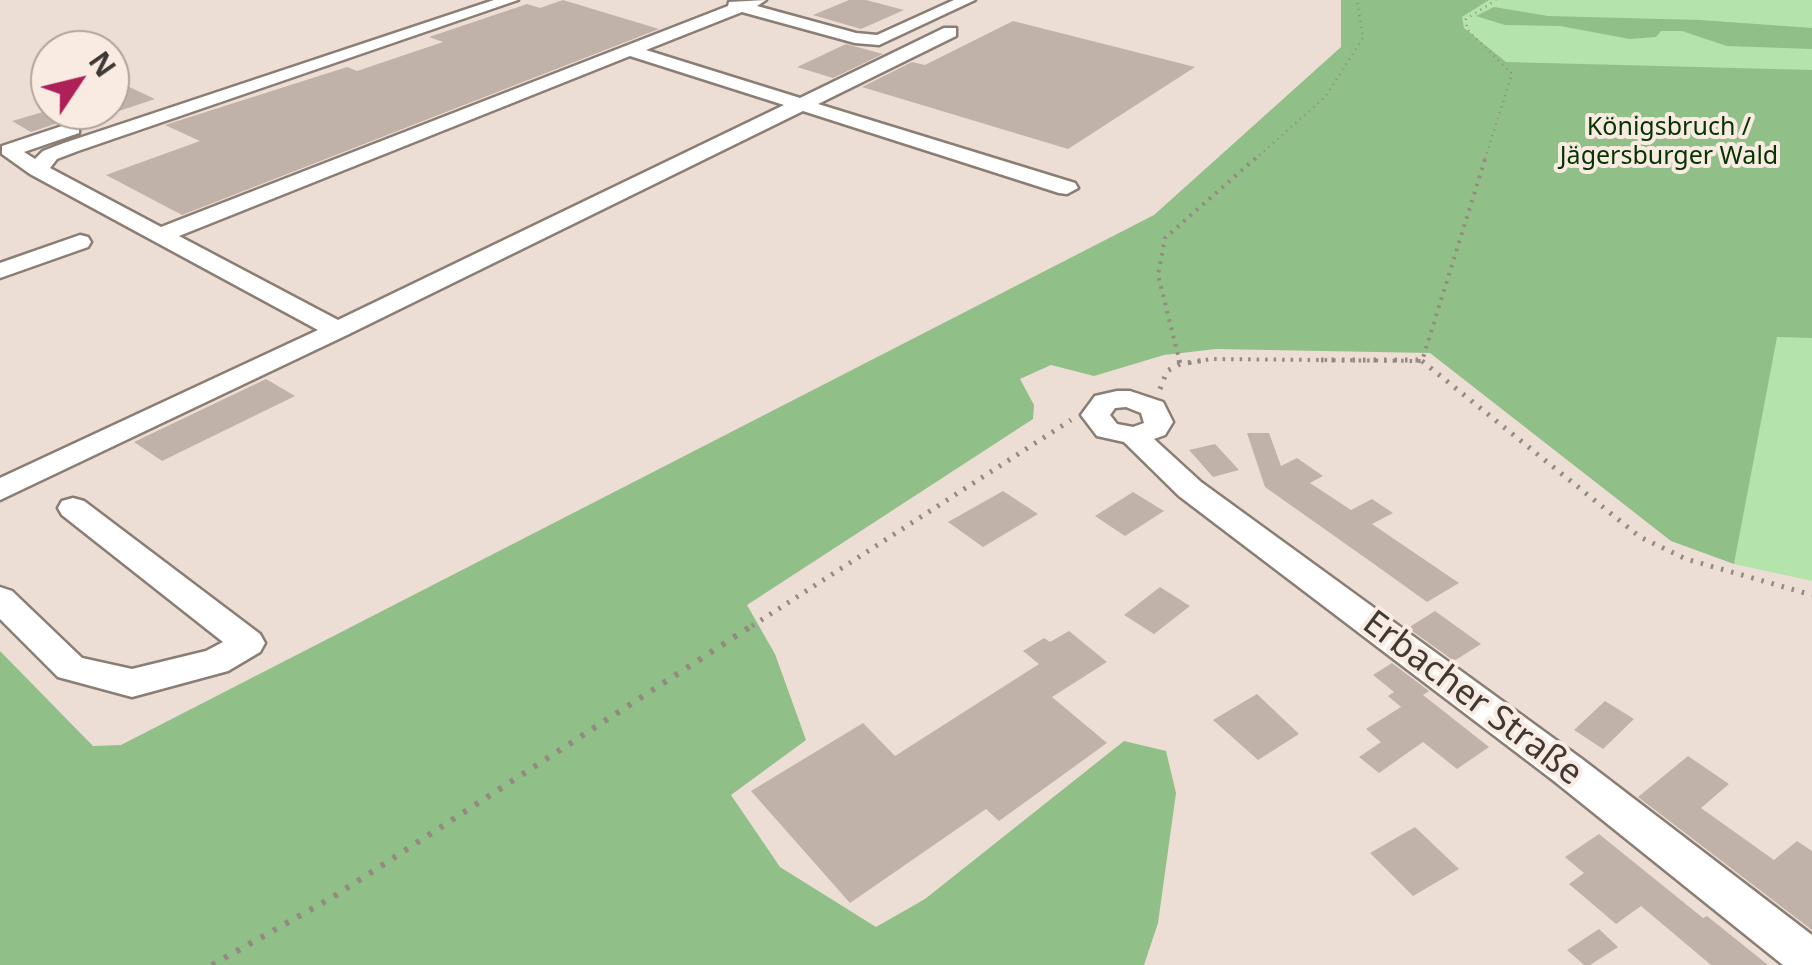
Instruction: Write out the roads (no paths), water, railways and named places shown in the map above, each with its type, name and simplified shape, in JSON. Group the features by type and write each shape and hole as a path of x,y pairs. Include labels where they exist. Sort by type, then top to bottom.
{"street":[{"path":"130,109 464,0"},
{"path":"37,170 50,155 510,0"},
{"path":"718,0 750,3 854,38 880,40 967,0"},
{"path":"159,236 750,3"},
{"path":"0,490 950,32"},
{"path":"630,51 1068,188"},
{"path":"130,112 150,121"},
{"path":"67,130 8,150 37,170 338,330"},
{"path":"0,272 80,242"},
{"name":"Erbacher Straße","path":"1095,416 1107,430 1138,419 1156,460 1190,489 1568,770 1812,961"},
{"path":"0,599 71,668 132,684 216,662 248,642 73,508"}],"park label":[{"name":"Königsbruch / Jägersburger Wald","path":"1669,142"}]}
